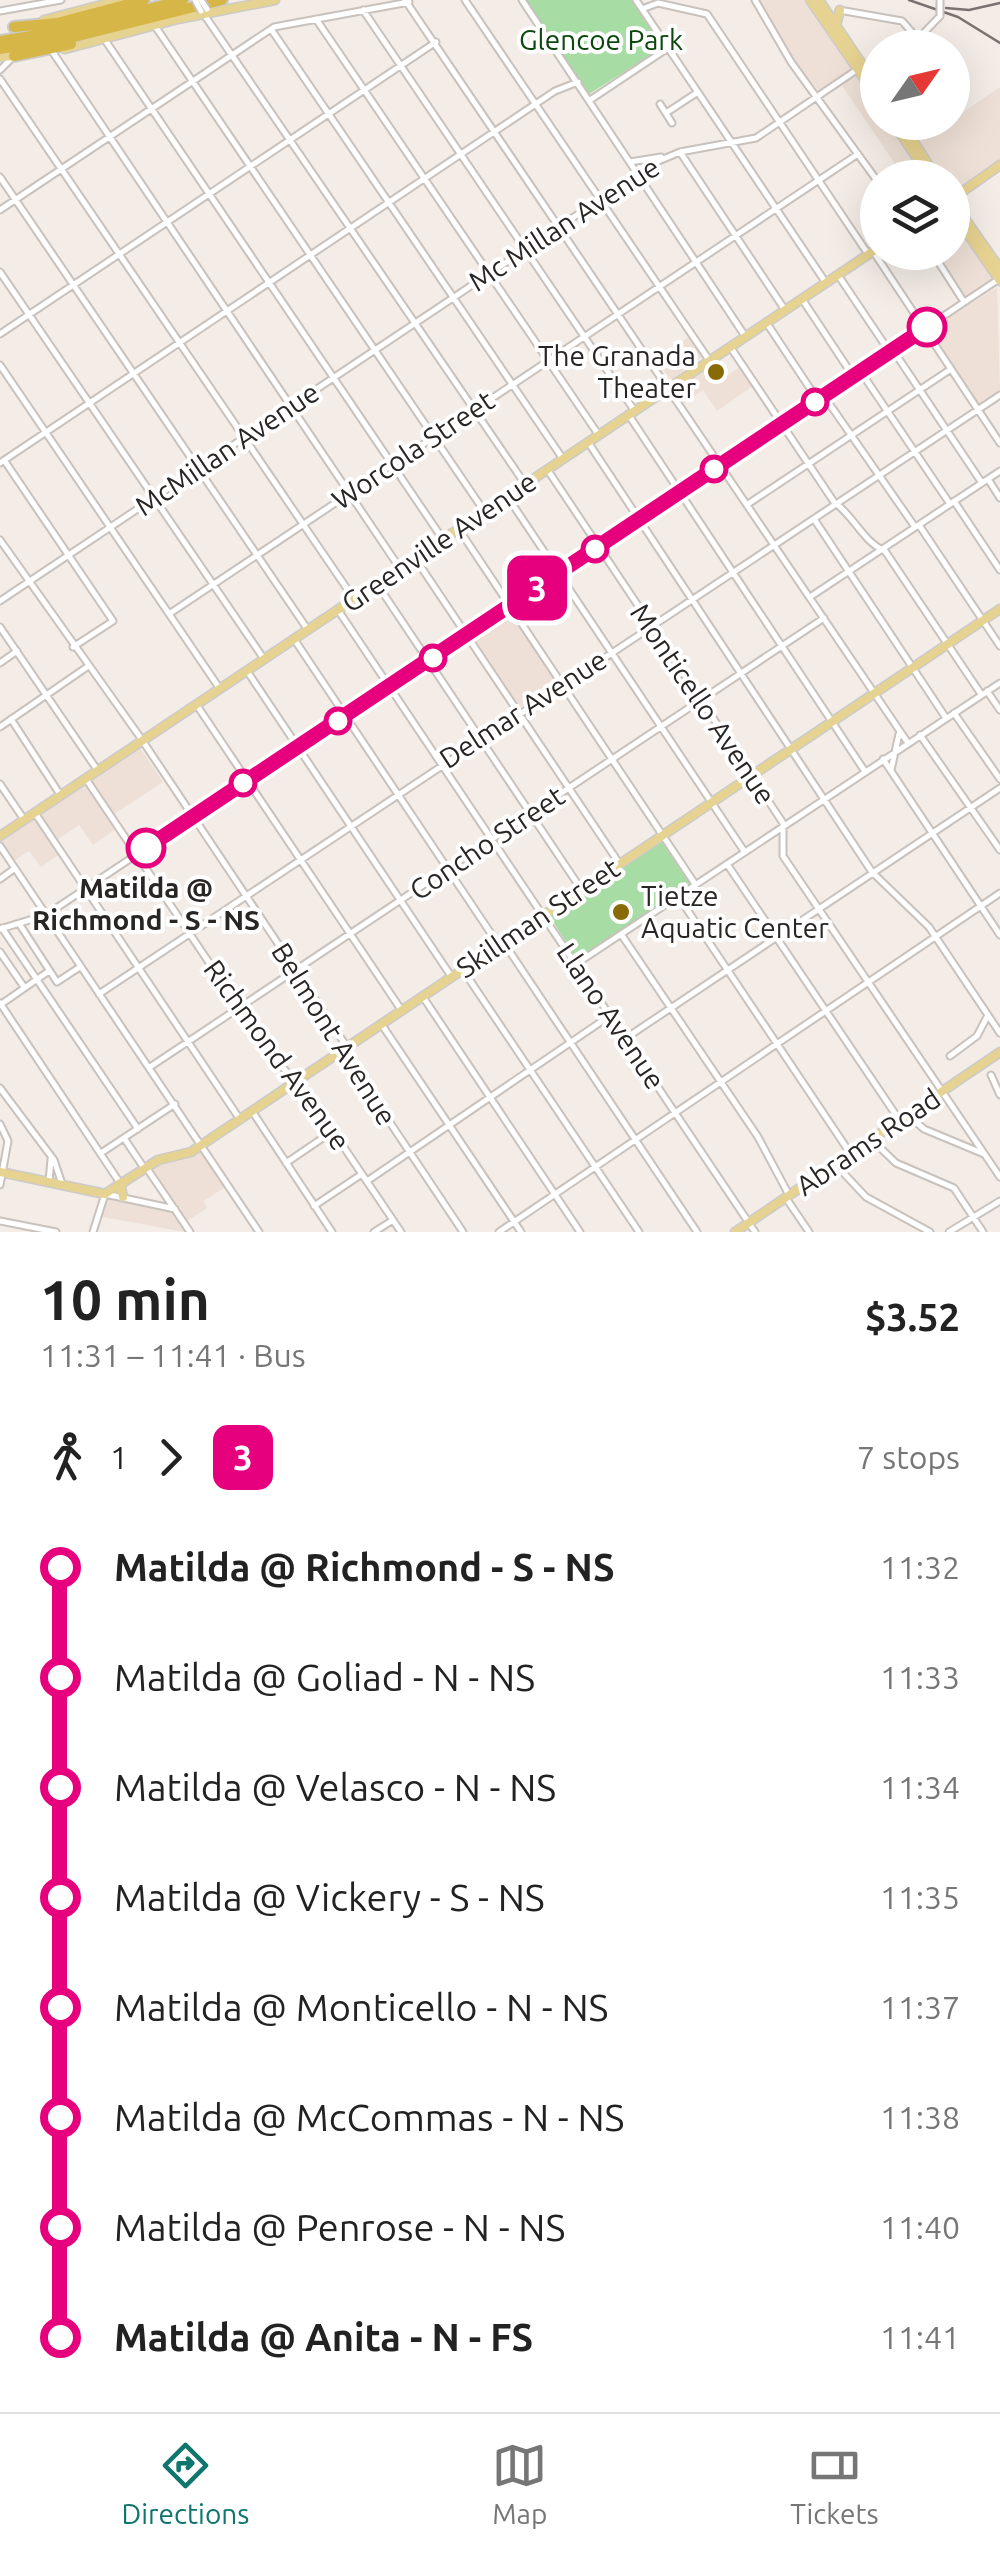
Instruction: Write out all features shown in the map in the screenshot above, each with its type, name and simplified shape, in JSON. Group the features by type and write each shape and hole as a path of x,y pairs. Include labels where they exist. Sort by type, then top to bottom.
{"highway":[{"path":"14,27 56,22 144,0"},
{"path":"0,40 66,30 183,0"},
{"path":"0,48 74,37 222,0"},
{"path":"14,56 115,33 171,12"}],"main road":[{"path":"0,29 122,0"},
{"path":"0,57 105,40 205,11 274,0"},
{"path":"810,0 860,67"},
{"path":"819,0 841,38"},
{"path":"836,25 840,10"},
{"path":"970,187 1000,166"},
{"path":"970,226 1000,269"},
{"path":"970,237 1000,280"},
{"name":"Greenville Avenue","path":"0,836 860,260"},
{"name":"Skillman Street","path":"105,1194 145,1167 202,1144 252,1112 1000,608"},
{"name":"Abrams Road","path":"736,1232 1000,1052"},
{"path":"1,1172 105,1194"},
{"path":"120,1183 123,1198"}],"street":[{"path":"0,10 61,0 64,16"},
{"path":"198,0 525,484"},
{"path":"464,0 709,360"},
{"path":"522,0 745,336"},
{"path":"636,0 826,283"},
{"path":"755,0 791,62 862,160"},
{"path":"927,30 940,16 940,0"},
{"path":"0,210 270,28 408,1 908,743"},
{"path":"642,9 658,3 707,14 818,180 860,234"},
{"path":"363,10 584,336 680,493 865,770"},
{"path":"826,17 840,10 902,21 912,30"},
{"path":"316,18 598,434"},
{"path":"155,26 484,512"},
{"path":"270,28 563,459"},
{"path":"105,40 443,539"},
{"path":"0,334 436,42"},
{"path":"590,100 668,48"},
{"path":"52,51 400,568"},
{"path":"0,70 14,56"},
{"name":"Mc Millan Avenue","path":"453,297 664,157 756,138 860,67"},
{"path":"0,80 354,599"},
{"path":"73,647 113,620 2,462 535,104 578,82"},
{"path":"666,113 698,92"},
{"path":"660,104 672,123"},
{"path":"680,152 785,310"},
{"name":"Worcola Street","path":"169,614 858,154"},
{"path":"630,162 664,157"},
{"path":"0,177 308,630"},
{"path":"886,270 1000,443"},
{"path":"944,270 964,302"},
{"path":"0,272 264,660"},
{"path":"838,275 1000,498"},
{"path":"138,1128 1,928 46,915 1000,280"},
{"name":"McMillan Avenue","path":"0,601 453,297"},
{"path":"802,299 854,376"},
{"path":"766,322 852,435 1000,646"},
{"path":"730,346 837,504 882,549 947,644 1000,710"},
{"path":"0,364 220,689"},
{"path":"748,504 951,370"},
{"path":"860,372 1000,570"},
{"name":"Delmar Avenue","path":"99,994 397,792 1000,395"},
{"path":"588,442 872,872 936,936 1000,1033"},
{"name":"Monticello Avenue","path":"547,470 784,826 783,856 1000,1177"},
{"path":"810,598 1000,471"},
{"path":"507,496 744,852"},
{"path":"814,519 946,718"},
{"path":"458,528 696,884"},
{"name":"Belmont Avenue","path":"0,540 296,970 463,1232"},
{"path":"415,558 620,863"},
{"path":"376,584 582,890"},
{"name":"Llano Avenue","path":"338,610 755,1232"},
{"name":"Concho Street","path":"150,1067 824,618"},
{"path":"0,626 98,771"},
{"path":"294,640 698,1232"},
{"path":"0,663 17,652"},
{"path":"0,727 88,668"},
{"path":"247,671 452,978"},
{"path":"576,964 1000,682"},
{"path":"196,704 402,1012"},
{"path":"954,713 1000,780"},
{"path":"11,719 61,796"},
{"path":"892,773 899,730"},
{"path":"920,735 1000,850"},
{"path":"882,759 1000,935"},
{"name":"Richmond Avenue","path":"86,779 274,1058 334,1131 401,1232"},
{"path":"0,784 24,820"},
{"path":"626,1038 1000,788"},
{"path":"35,813 240,1119"},
{"path":"0,846 259,1232"},
{"path":"727,864 904,1118 988,1157"},
{"path":"0,879 15,869"},
{"path":"499,1232 1000,894"},
{"path":"678,896 850,1153"},
{"path":"20,924 56,982 80,967"},
{"path":"622,934 720,1082 809,1232"},
{"path":"0,952 24,988"},
{"path":"463,970 639,1232"},
{"path":"49,971 0,1004 120,1183"},
{"path":"423,997 580,1232"},
{"path":"367,1181 611,1015"},
{"path":"950,1056 977,1036 988,1016"},
{"path":"382,1025 521,1232"},
{"path":"991,1076 1000,1095"},
{"path":"0,1088 51,1156 62,1184"},
{"path":"100,1153 175,1104"},
{"path":"252,1112 332,1232"},
{"path":"0,1124 8,1138 0,1185"},
{"path":"286,1163 334,1131"},
{"path":"124,1138 190,1232"},
{"path":"871,1139 896,1163 954,1188 984,1232"},
{"path":"49,1182 51,1156"},
{"path":"835,1164 866,1197 930,1232"},
{"path":"314,1206 362,1174"},
{"path":"93,1232 105,1194 174,1209"},
{"path":"159,1205 167,1197"},
{"path":"949,1232 1000,1200"},
{"path":"374,1232 392,1220"},
{"path":"0,1221 56,1232"}],"shaded area":[{"path":"759,0 807,0 851,69 819,91 794,61"},
{"path":"858,73 860,112 841,84"},
{"path":"1000,87 1000,160 970,180 970,160 931,160 919,142 970,140 970,107"},
{"path":"879,140 903,140 916,160 892,160"},
{"path":"970,241 994,277 966,296 948,270 970,270"},
{"path":"997,287 1000,391 979,405 930,330"},
{"path":"690,336 704,355 671,381 656,359"},
{"path":"713,360 725,377 740,367 753,386 717,411 703,390 684,403 674,389"},
{"path":"510,611 558,683 519,709 472,637"},
{"path":"140,748 163,782 114,814 92,781"},
{"path":"84,784 116,829 93,845 79,825 57,840 40,814"},
{"path":"34,816 60,854 41,867 29,851 12,862 0,844 0,838"},
{"path":"203,1150 225,1187 204,1201 207,1208 187,1221 152,1167"},
{"path":"109,1199 169,1210 185,1232 98,1216 102,1204"}],"green space":[{"name":"Glencoe Park","path":"525,0 633,0 662,48 589,94"},
{"path":"661,841 691,885 577,959 550,917"}],"tram line":[{"path":"909,0 958,17 1000,43"},
{"path":"946,8 969,10 1000,3"}],"bus line":[{"name":"3","path":"146,848 927,327"}],"place":[{"name":"The Granada Theater","path":"716,372"},
{"name":"Matilda @ Richmond - S - NS","path":"146,848"},
{"name":"Tietze Aquatic Center","path":"621,912"}]}
